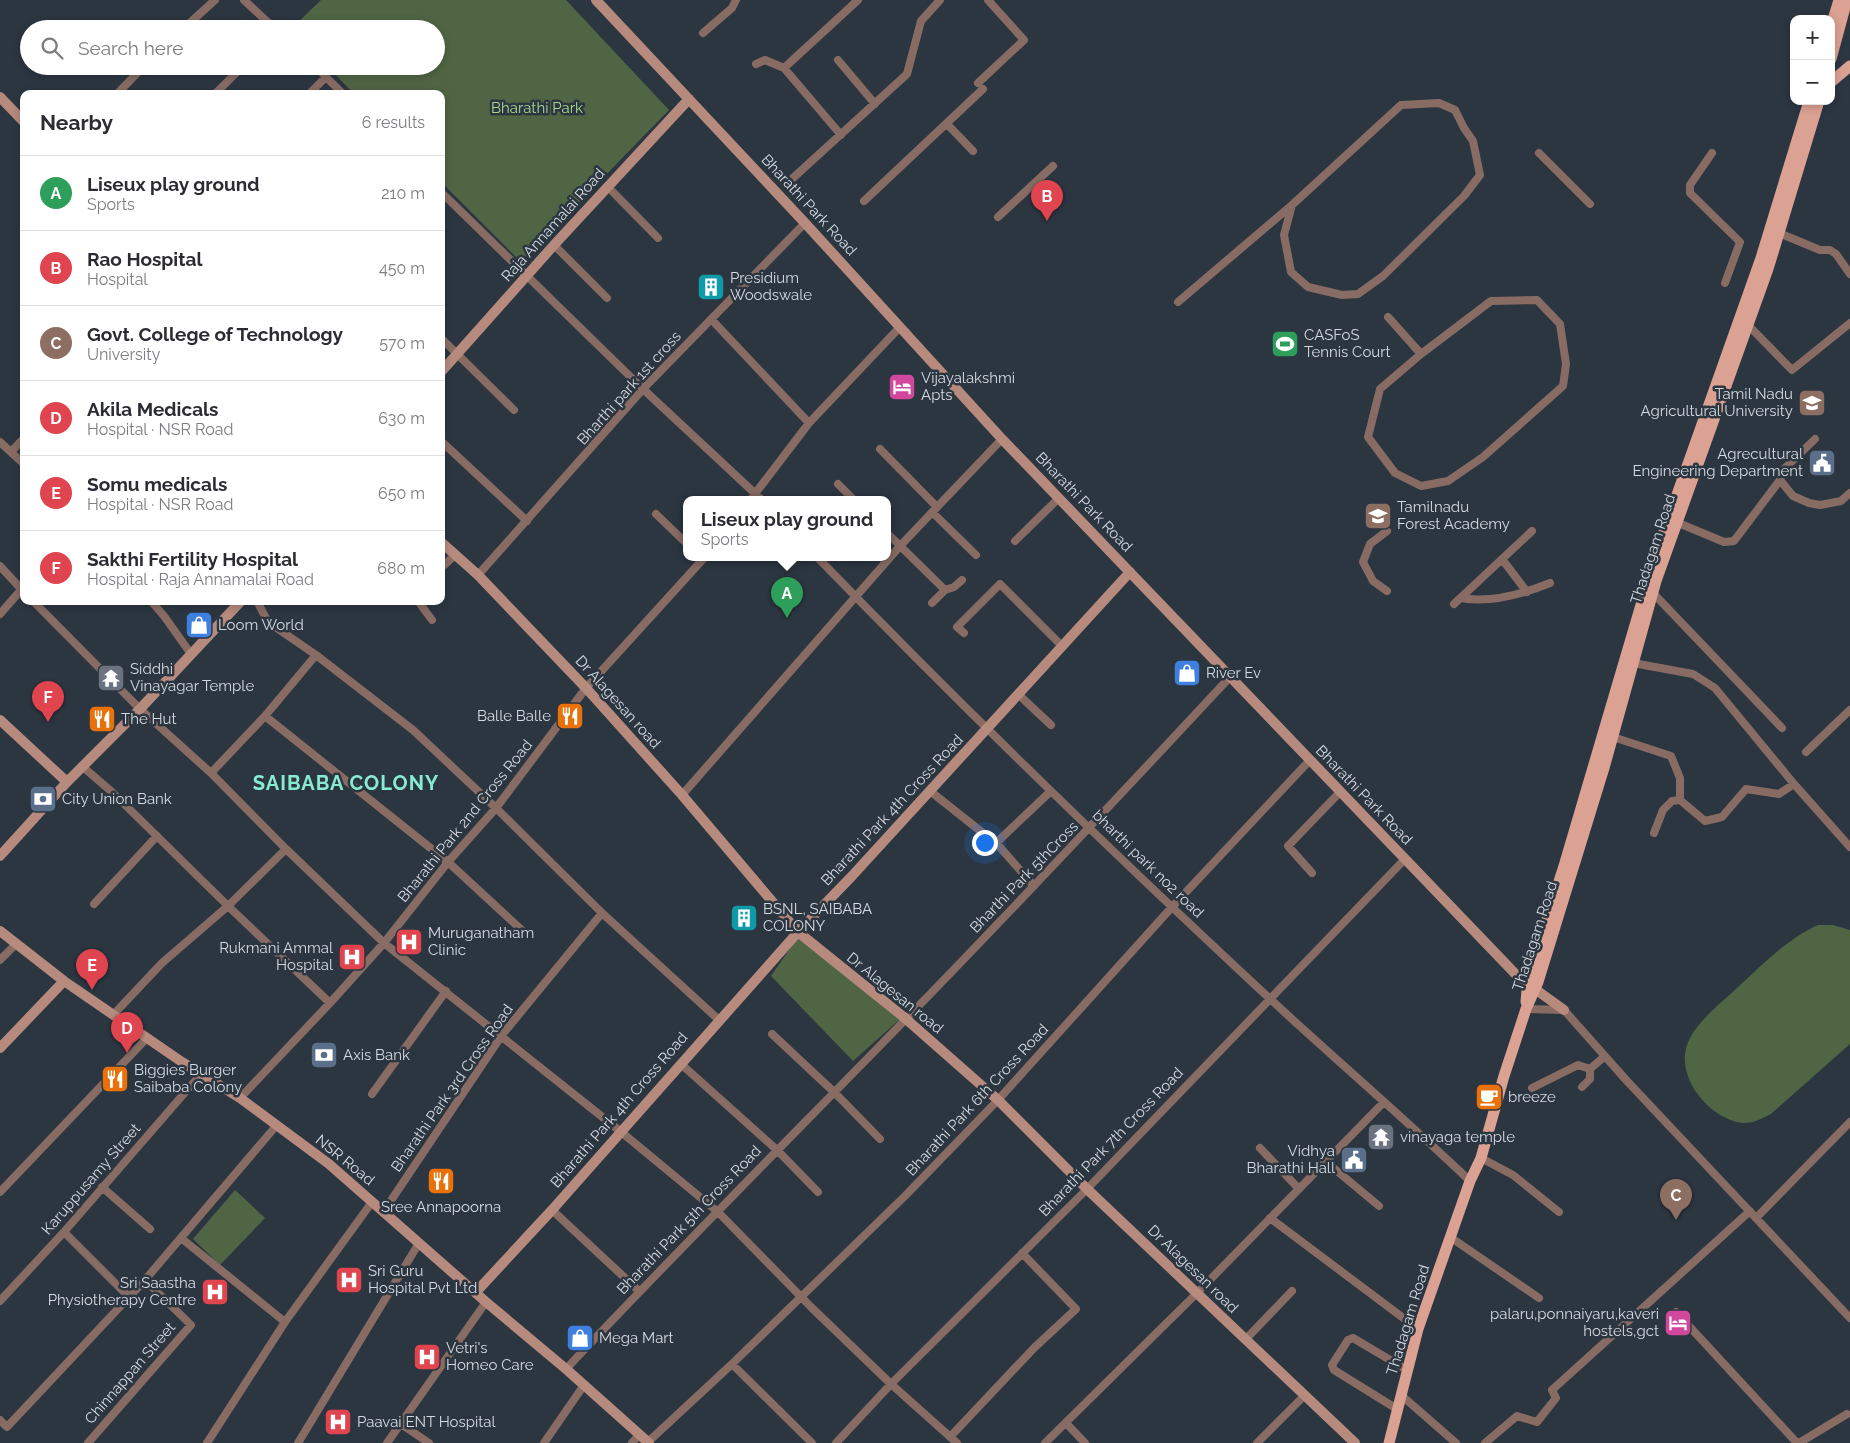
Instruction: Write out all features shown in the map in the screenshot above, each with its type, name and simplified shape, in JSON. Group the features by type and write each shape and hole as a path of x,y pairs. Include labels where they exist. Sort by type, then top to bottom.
{"main road":[{"path":"1835,20 1846,2"},
{"path":"1835,44 1846,2"},
{"path":"1835,79 1850,66"},
{"name":"Thadagam Road","path":"1531,987 1528,978 1564,866 1656,554 1761,258 1808,105"},
{"name":"Thadagam Road","path":"1389,1443 1418,1329 1470,1181 1482,1158 1531,987 1613,738 1653,593 1676,522 1748,325 1779,233 1818,105"}],"street":[{"path":"193,20 214,0"},
{"path":"244,0 265,20"},
{"name":"Bharathi Park Road","path":"596,0 805,223 1002,439 1340,792 1531,987 1564,1010"},
{"path":"703,33 732,8 736,0"},
{"path":"784,68 858,0"},
{"path":"793,178 907,74 921,21 940,0"},
{"path":"864,201 947,124 1024,40 988,0"},
{"path":"756,64 765,60 784,68 841,135"},
{"path":"838,60 875,104"},
{"path":"121,90 135,75"},
{"path":"219,90 235,75"},
{"path":"313,90 326,76 340,90"},
{"path":"0,97 20,118"},
{"name":"Raja Annamalai Road","path":"445,368 554,245 689,99"},
{"path":"1178,302 1292,205 1401,105 1439,103 1455,110 1473,141 1480,175 1464,196 1383,276 1358,294 1342,295 1308,287 1291,272 1284,235 1292,205"},
{"path":"947,124 973,151"},
{"path":"1539,153 1590,204"},
{"path":"1712,153 1690,185 1690,193 1740,242 1725,283"},
{"path":"998,217 1053,166"},
{"path":"608,186 658,238"},
{"path":"445,196 755,496"},
{"name":"Bharthi park 1st cross","path":"478,576 643,389 805,223"},
{"path":"1779,233 1820,250 1830,250 1836,254 1850,274"},
{"path":"554,245 606,298"},
{"path":"1537,300 1560,324 1566,364 1562,386 1483,458 1448,481 1421,486 1395,473 1368,437 1380,389 1420,354 1491,301 1537,300"},
{"path":"1388,317 1420,354"},
{"path":"711,319 809,423"},
{"path":"1748,325 1792,370 1850,323"},
{"path":"757,496 809,423 900,327"},
{"path":"445,342 514,410"},
{"path":"891,556 1002,439"},
{"path":"1676,522 1724,542 1734,541 1780,480 1784,469 1815,439"},
{"path":"0,442 20,460"},
{"path":"11,452 20,442"},
{"path":"445,444 528,521"},
{"path":"880,449 976,555"},
{"path":"1780,480 1793,496 1809,503 1820,505 1841,501 1850,493"},
{"path":"838,484 850,496"},
{"path":"1015,540 1059,498"},
{"path":"656,514 683,540"},
{"path":"1387,531 1370,544 1363,562 1372,581 1387,591"},
{"path":"1454,604 1532,531"},
{"path":"891,537 945,590"},
{"name":"Dr Alagesan road","path":"445,546 478,576 586,688 682,795 798,932 906,1020 998,1100 1087,1189 1355,1443"},
{"path":"445,564 455,555"},
{"path":"1502,559 1527,592"},
{"name":"Bharathi Park 2nd Cross Road","path":"240,1098 384,943 448,862 496,808 586,688 700,561"},
{"name":"bharthi park no2 road","path":"821,561 987,729 1089,828 1270,998 1470,1181"},
{"path":"682,795 887,561"},
{"path":"0,566 20,589"},
{"name":"Bharathi Park 4th Cross Road","path":"476,1292 552,1210 798,932 852,876 1130,572"},
{"path":"932,603 945,590 954,587 962,580"},
{"path":"1461,598 1475,600 1527,592 1550,583"},
{"path":"964,633 957,627 1000,584 1062,646"},
{"path":"0,614 20,593"},
{"path":"1653,593 1782,728"},
{"path":"37,605 140,709 211,773 286,849 384,943 620,1131 718,1212 890,1384 957,1443"},
{"path":"154,605 191,654"},
{"path":"0,856 237,605"},
{"path":"259,605 268,622 316,655 413,730 496,808 602,913 719,1020"},
{"path":"421,605 432,620"},
{"path":"211,773 265,716 316,655"},
{"path":"1633,663 1693,674 1716,688 1794,784 1850,847"},
{"name":"Bharthi Park 5thCross","path":"834,1092 906,1020 1034,886 1230,677"},
{"path":"1019,694 1051,725"},
{"path":"1806,752 1850,710"},
{"path":"265,716 448,862 526,934"},
{"path":"0,720 68,782"},
{"path":"1613,738 1671,756 1680,778 1680,800"},
{"name":"Bharathi Park 6th Cross Road","path":"648,1442 732,1364 905,1196 998,1100 1172,907 1310,760"},
{"path":"83,767 330,1003"},
{"path":"1654,833 1663,810 1672,801 1680,800 1705,821 1722,817 1746,789 1779,794 1794,784"},
{"path":"930,791 996,843 1034,886"},
{"path":"996,843 1051,791"},
{"path":"1312,872 1288,846 1340,792"},
{"path":"94,904 157,836"},
{"path":"113,1015 162,963 228,906 286,849"},
{"name":"Bharathi Park 7th Cross Road","path":"836,1443 890,1384 1087,1189 1405,859"},
{"name":"Bharathi Park 3rd Cross Road","path":"384,1211 502,1036 602,913"},
{"name":"NSR Road","path":"0,930 64,981 147,1038 240,1098 329,1164 486,1302 566,1368 648,1442"},
{"path":"0,960 17,943"},
{"path":"0,1048 64,981"},
{"path":"372,1094 446,991"},
{"path":"1526,1009 1564,1010 1850,1318"},
{"path":"772,1034 834,1092 880,1139"},
{"path":"0,1192 147,1038"},
{"path":"1582,1088 1590,1079 1590,1069 1605,1056"},
{"path":"681,1064 777,1150 818,1192"},
{"path":"1532,1088 1578,1065 1590,1069"},
{"name":"Karuppusamy Street","path":"0,1302 202,1074"},
{"name":"Bharathi Park 5th Cross Road","path":"566,1368 834,1092"},
{"path":"1045,1443 1197,1293 1384,1102"},
{"path":"1485,1443 1517,1416 1536,1422 1556,1398 1552,1390 1753,1214 1850,1122"},
{"path":"0,1420 7,1427 145,1280 276,1126"},
{"path":"1260,1148 1299,1189"},
{"path":"1482,1158 1513,1175 1559,1212"},
{"path":"1325,1162 1379,1206"},
{"path":"102,1187 150,1229"},
{"path":"207,1443 285,1322 372,1202"},
{"path":"552,1210 639,1291"},
{"path":"1270,1218 1418,1329"},
{"path":"64,1232 128,1296"},
{"path":"1450,1237 1539,1298"},
{"path":"181,1238 285,1322"},
{"path":"298,1443 419,1243"},
{"path":"950,1437 1034,1348 1076,1309 1022,1253"},
{"name":"Chinnappan Street","path":"92,1442 191,1325 145,1280"},
{"path":"1245,1340 1292,1291"},
{"path":"387,1443 486,1302"},
{"path":"1676,1312 1798,1443 1846,1414"},
{"path":"1397,1409 1334,1370 1332,1365 1348,1340 1353,1338 1407,1370"},
{"path":"732,1364 812,1443"},
{"path":"544,1443 584,1385"},
{"path":"1401,1395 1456,1443"},
{"path":"1257,1443 1304,1396"},
{"path":"1066,1423 1084,1443"},
{"path":"401,1424 429,1443"},
{"path":"632,1443 639,1434"}],"green space":[{"name":"Bharathi Park","path":"321,0 566,0 669,110 521,262 445,186 445,90 350,90 336,75 445,75 445,20 300,20"},
{"path":"1818,925 1833,925 1850,930 1850,1044 1771,1114 1750,1123 1729,1119 1705,1103 1689,1079 1685,1065 1685,1051 1690,1038 1712,1011 1765,962 1785,945"},
{"path":"798,937 899,1020 853,1061 771,976"},
{"path":"235,1190 265,1218 220,1265 193,1239"}],"place":[{"name":"Rao Hospital","path":"1047,221"},
{"name":"Presidium Woodswale","path":"711,287"},
{"name":"CASFoS Tennis Court","path":"1285,344"},
{"name":"Vijayalakshmi Apts","path":"902,387"},
{"name":"Tamil Nadu Agricultural University","path":"1812,403"},
{"name":"Agrecultural Engineering Department","path":"1822,463"},
{"name":"Tamilnadu Forest Academy","path":"1378,516"},
{"name":"Liseux play ground","path":"787,618"},
{"name":"Loom World","path":"199,625"},
{"name":"River Ev","path":"1187,673"},
{"name":"Siddhi Vinayagar Temple","path":"111,678"},
{"name":"Balle Balle","path":"570,716"},
{"name":"The Hut","path":"102,719"},
{"name":"Sakthi Fertility Hospital","path":"48,722"},
{"name":"City Union Bank","path":"43,799"},
{"name":"BSNL, SAIBABA COLONY","path":"744,918"},
{"name":"Muruganatham Clinic","path":"409,942"},
{"name":"Rukmani Ammal Hospital","path":"352,957"},
{"name":"Somu medicals","path":"92,990"},
{"name":"Akila Medicals","path":"127,1053"},
{"name":"Axis Bank","path":"324,1055"},
{"name":"Biggies Burger Saibaba Colony","path":"115,1079"},
{"name":"breeze","path":"1489,1097"},
{"name":"vinayaga temple","path":"1381,1137"},
{"name":"Vidhya Bharathi Hall","path":"1354,1160"},
{"name":"Sree Annapoorna","path":"441,1181"},
{"name":"Govt. College of Technology","path":"1676,1220"},
{"name":"Sri Guru Hospital Pvt Ltd","path":"349,1280"},
{"name":"Sri Saastha Physiotherapy Centre","path":"215,1292"},
{"name":"palaru,ponnaiyaru,kaveri hostels,gct","path":"1678,1323"},
{"name":"Mega Mart","path":"580,1338"},
{"name":"Vetri's Homeo Care","path":"427,1357"},
{"name":"Paavai ENT Hospital","path":"338,1422"}],"district":[{"name":"SAIBABA COLONY","path":"346,783"}]}
